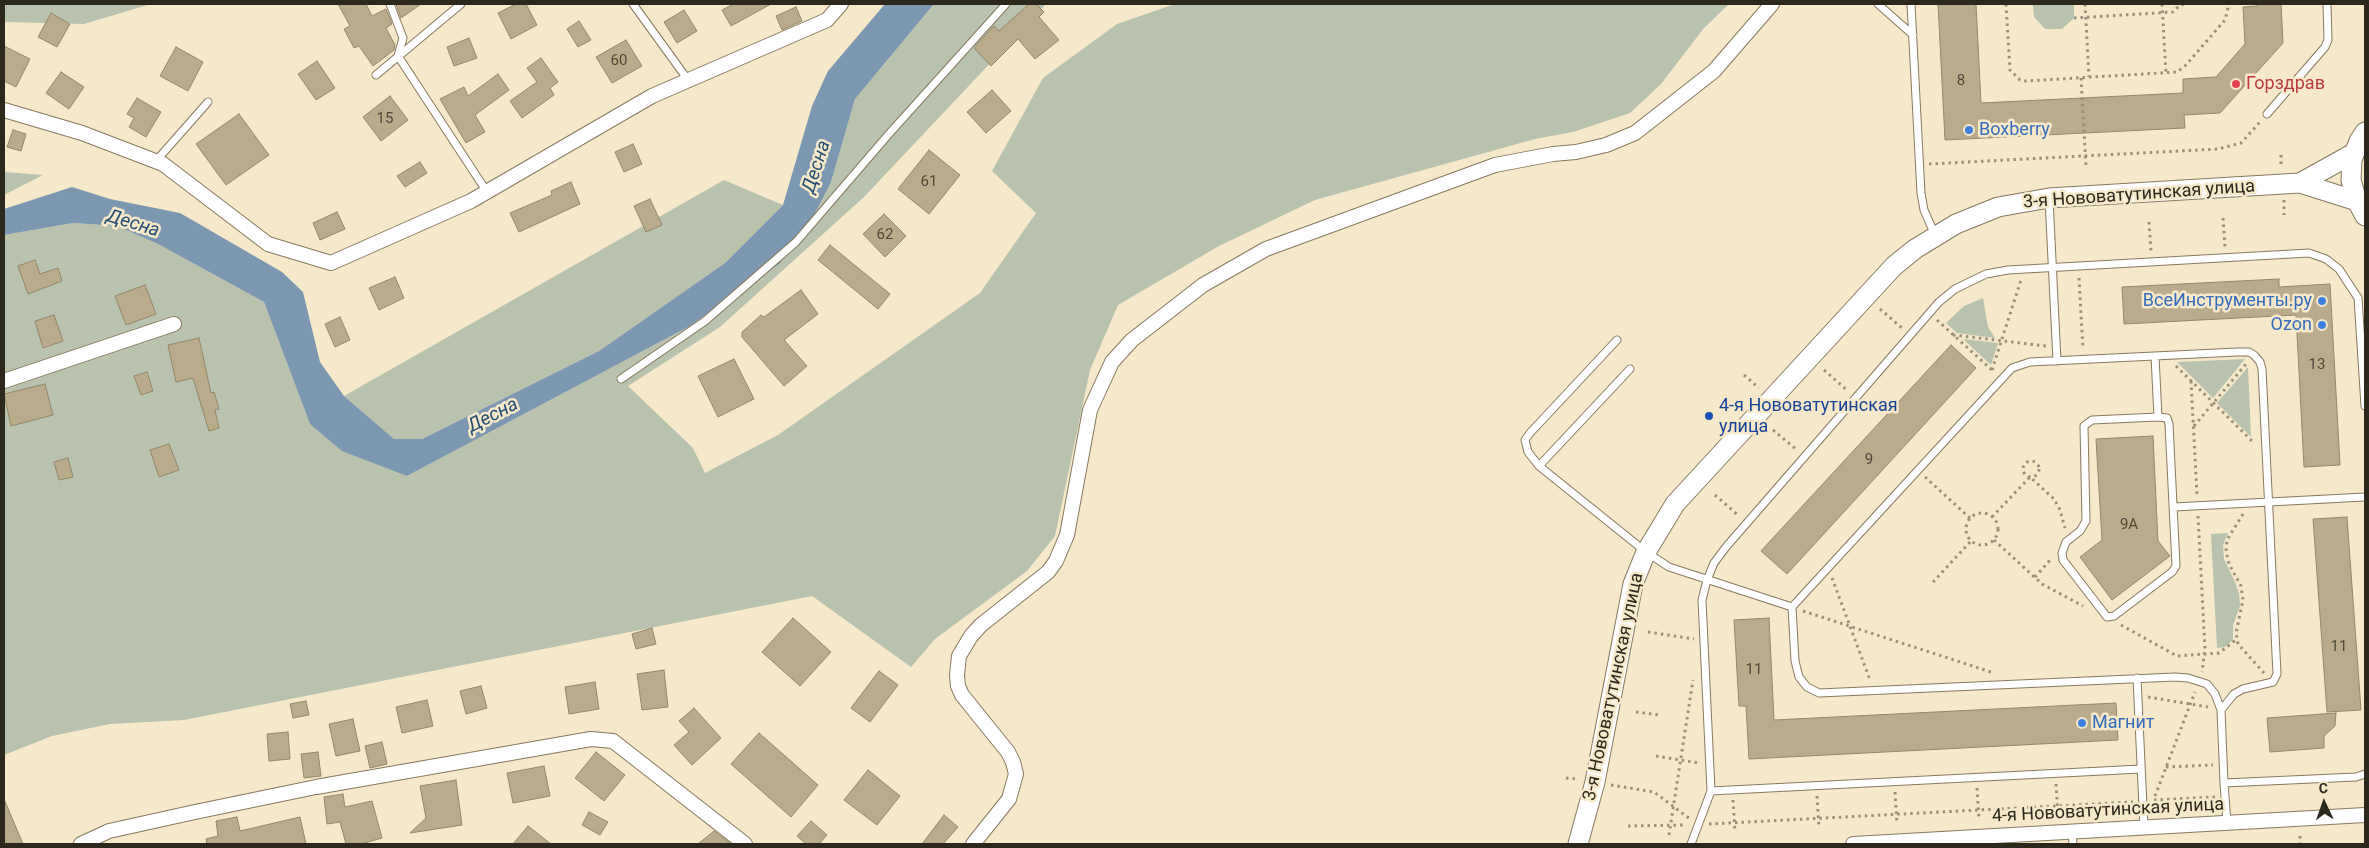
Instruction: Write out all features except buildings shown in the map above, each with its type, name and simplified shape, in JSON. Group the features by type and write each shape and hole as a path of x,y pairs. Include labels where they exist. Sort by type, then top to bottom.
{"street":[{"path":"4,110 82,133 163,164 268,244 331,263 471,201 652,96 827,20 841,4"},
{"path":"973,844 1009,799 1016,774 1008,752 962,695 958,686 957,675 959,656 971,636 981,625 1048,572 1056,561 1067,535 1090,410 1112,362 1132,340 1203,285 1266,249 1495,165 1553,154 1576,152 1606,145 1635,132 1714,71 1772,4"},
{"path":"2361,209 2351,180 2354,153 2365,132"},
{"name":"3-я Нововатутинская улица","path":"1578,844 1595,782 1633,584 1646,552 1681,496 1894,266 1935,235 1956,224 1998,207 2049,198 2300,183 2354,153"},
{"name":"3-я Нововатутинская улица","path":"2300,183 2361,209"},
{"path":"4,381 174,324"},
{"path":"81,844 109,831 316,787 591,739 613,741 745,844"},
{"name":"4-я Нововатутинская улица","path":"1853,844 2073,838 2144,828 2365,815"}],"lane":[{"path":"390,4 403,38 398,56 487,192"},
{"path":"376,75 461,4"},
{"path":"633,4 688,80"},
{"path":"621,379 705,321 796,242 888,135 1006,4"},
{"path":"1878,4 1913,35"},
{"path":"1911,4 1919,164 1923,206 1935,235"},
{"path":"2267,114 2326,47 2328,40 2327,4"},
{"path":"156,161 208,102"},
{"path":"2049,198 2057,361"},
{"path":"1691,844 1712,791 1709,764 1702,600 1707,580 1720,555 1855,398 1939,302 1967,281 1986,274 2025,269 2309,253 2326,260 2339,269 2358,298 2365,406"},
{"path":"1616,340 1530,433 1525,446 1539,466 1646,552 1668,567 1792,608"},
{"path":"2221,710 2234,694 2243,689 2273,682 2277,674 2262,369 2260,362 2249,352 2057,361 2018,365 2001,378 1792,608 1795,660 1798,677 1806,687 1819,693 2175,677 2206,684 2215,694 2221,710 2227,823"},
{"path":"2155,356 2158,416"},
{"path":"1539,466 1630,369"},
{"path":"2158,416 2163,416 2169,420 2177,562 2175,569 2107,616 2063,560 2062,553 2063,546 2080,531 2086,521 2084,426 2092,420 2158,416"},
{"path":"2174,507 2365,497"},
{"path":"2137,678 2144,828"},
{"path":"1712,791 2142,769"},
{"path":"2224,784 2356,777 2365,774"}],"path":[{"path":"2006,4 2010,70 2013,76 2026,81 2177,72 2185,66 2225,20 2229,4"},
{"path":"2085,4 2089,77"},
{"path":"2162,4 2166,74"},
{"path":"2074,18 2175,12 2180,5 2186,4"},
{"path":"2081,78 2086,167"},
{"path":"1919,164 2226,148 2241,142 2267,114"},
{"path":"2223,218 2226,257"},
{"path":"2149,222 2151,262"},
{"path":"2078,266 2084,360"},
{"path":"1992,370 2025,269"},
{"path":"1880,309 1910,335"},
{"path":"1929,313 2001,378"},
{"path":"1953,335 2056,348"},
{"path":"2165,355 2266,455"},
{"path":"2194,427 2254,355"},
{"path":"1824,370 1855,398"},
{"path":"2151,806 2199,681 2205,655 2191,381"},
{"path":"1773,430 1804,457"},
{"path":"1992,517 2030,477 2038,471 2037,464 2031,461 2025,464 2023,471 2030,477 2050,494 2060,510 2064,527 2063,546 2035,577"},
{"path":"1929,481 1971,519"},
{"path":"1715,495 1747,523"},
{"path":"2250,503 2235,524 2227,540 2226,551 2229,564 2238,579 2242,593 2242,608 2236,622 2237,639 2238,644 2273,682"},
{"path":"1979,514 1992,517 1998,528 1994,540 1985,545 1971,540 1967,534 1967,526 1971,519 1979,514"},
{"path":"1933,582 1971,540"},
{"path":"1994,540 2035,577 2068,600 2107,616 2177,656 2205,655 2226,650 2237,639"},
{"path":"1828,568 1875,691"},
{"path":"1792,608 2000,675"},
{"path":"1648,632 1703,641"},
{"path":"1669,835 1694,671"},
{"path":"2138,695 2221,710"},
{"path":"1636,712 1660,714"},
{"path":"1656,756 1709,764"},
{"path":"2166,767 2223,765"},
{"path":"2056,773 2058,815"},
{"path":"1976,777 1979,820"},
{"path":"1566,778 1654,792 1698,825"},
{"path":"1895,781 1897,824"},
{"path":"1816,785 1819,828"},
{"path":"1733,790 1735,832"},
{"path":"1628,826 1698,825 2225,797"},
{"path":"2300,836 2300,844"}],"green space":[{"path":"4,4 151,4 84,24 4,22"},
{"path":"934,4 1046,4 864,197 720,327 628,386 693,448 705,473 778,435 980,293 1036,213 992,171 1043,78 1117,24 1175,4 1729,4 1704,28 1661,84 1630,113 1573,132 1535,139 1315,200 1219,246 1118,305 1090,370 1055,536 1027,571 935,639 911,667 812,596 184,720 110,724 52,736 4,755 4,235 73,223 117,226 158,244 264,302 310,424 407,476 688,327 831,182 855,99"},
{"path":"2033,4 2074,4 2074,18 2062,29 2045,29 2034,17"},
{"path":"4,172 43,175 4,195"},
{"path":"724,180 783,205 725,263 599,351 422,439 394,439 344,396"},
{"path":"1983,298 1988,327 1995,338 1957,333 1946,323 1964,306"},
{"path":"1963,339 1998,343 1991,365"},
{"path":"2245,359 2213,398 2177,362"},
{"path":"2248,367 2251,437 2217,403"},
{"path":"2228,533 2223,545 2224,559 2239,593 2240,606 2233,625 2233,640 2225,647 2217,648 2211,534"}],"water":[{"name":"Десна","path":"885,4 934,4 855,99 831,182 808,227 779,264 688,327 407,476 342,451 310,424 264,302 158,244 117,226 73,223 4,235 4,209 72,187 110,199 180,213 282,272 303,292 320,362 344,396 394,439 422,439 599,351 725,263 783,205 812,106 828,71"}],"place":[{"name":"Горздрав","path":"2236,84"},
{"name":"Boxberry","path":"1969,130"},
{"name":"ВсеИнструменты.ру","path":"2322,301"},
{"name":"Ozon","path":"2322,325"},
{"name":"4-я Нововатутинская улица","path":"1709,416"},
{"name":"Магнит","path":"2082,723"}]}
